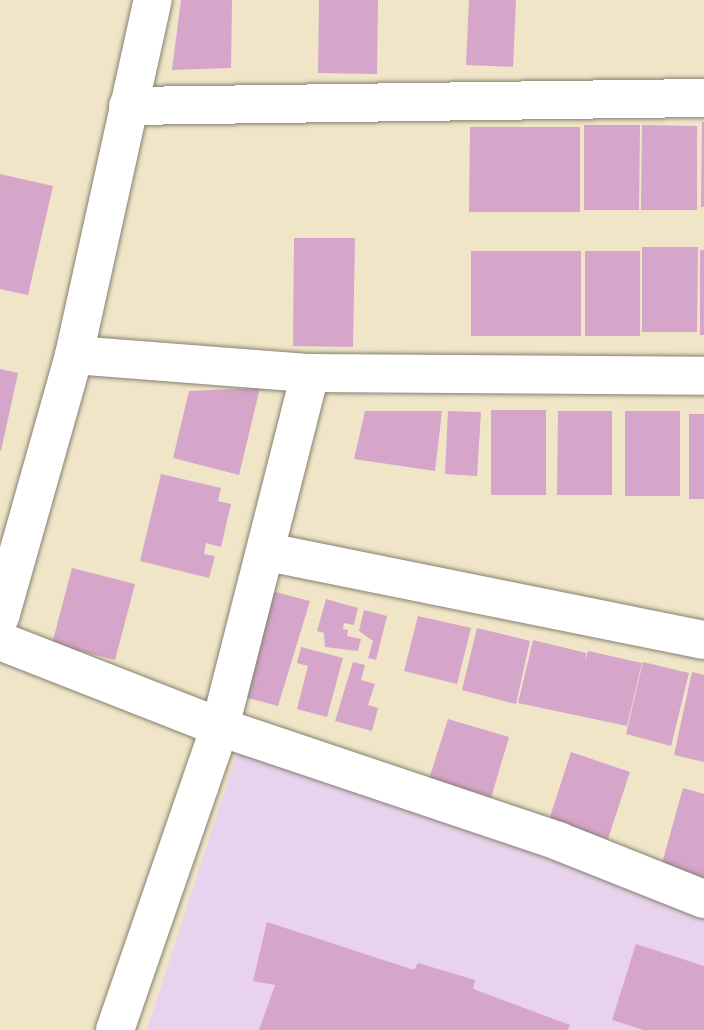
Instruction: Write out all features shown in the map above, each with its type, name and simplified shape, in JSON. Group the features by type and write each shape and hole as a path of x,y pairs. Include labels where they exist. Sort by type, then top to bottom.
{"street":[{"path":"0,617 74,355 153,0"},
{"path":"128,106 704,98"},
{"path":"74,355 310,373 704,376"},
{"path":"115,1030 220,727 267,552 310,373"},
{"path":"267,552 704,640"},
{"path":"0,641 220,727 558,841 704,899"}],"shaded area":[{"path":"259,745 704,917 704,1030 147,1030 236,756"}],"building":[{"path":"181,0 232,0 231,68 172,70"},
{"path":"319,0 378,0 377,74 318,73"},
{"path":"469,0 516,0 513,67 466,65"},
{"path":"704,122 704,207 701,207"},
{"path":"584,125 640,125 639,210 584,210"},
{"path":"642,125 697,126 697,210 641,210"},
{"path":"470,127 580,127 580,212 469,212"},
{"path":"0,174 53,186 28,295 0,289"},
{"path":"294,238 355,238 353,347 293,346"},
{"path":"642,247 698,247 697,332 642,332"},
{"path":"700,250 704,250 704,335 700,335"},
{"path":"471,251 581,251 581,336 471,336"},
{"path":"585,251 640,251 640,336 585,336"},
{"path":"0,369 18,373 1,451 0,450"},
{"path":"260,388 239,475 173,458 189,391"},
{"path":"491,410 546,410 546,495 491,495"},
{"path":"365,411 442,411 435,471 354,459"},
{"path":"448,411 481,412 477,476 445,474"},
{"path":"558,411 612,411 612,495 557,495"},
{"path":"625,411 680,411 680,496 625,496"},
{"path":"689,414 704,414 704,499 689,499"},
{"path":"161,474 221,488 218,501 231,504 221,547 206,543 204,554 215,556 209,578 140,561"},
{"path":"72,568 135,584 115,660 52,644"},
{"path":"260,588 310,601 278,706 233,694"},
{"path":"326,599 358,608 354,625 344,623 343,629 348,630 347,636 361,639 358,651 325,647 324,633 317,631"},
{"path":"364,610 387,616 376,660 368,658 373,641 359,631"},
{"path":"418,616 471,628 457,684 404,671"},
{"path":"477,628 530,641 516,704 462,690"},
{"path":"533,640 586,653 585,662 588,651 642,663 627,726 518,703"},
{"path":"301,647 343,658 327,717 297,709 308,666 297,663"},
{"path":"353,662 365,665 361,680 375,684 368,705 378,708 372,731 335,721"},
{"path":"643,662 689,673 671,746 626,734"},
{"path":"692,672 704,675 704,762 674,755"},
{"path":"448,719 509,737 491,798 429,779"},
{"path":"571,752 630,772 608,839 549,820"},
{"path":"683,788 704,794 704,879 661,867"},
{"path":"267,922 414,970 418,963 475,980 473,989 570,1025 568,1030 259,1030 275,985 253,981"},
{"path":"636,944 704,966 704,1030 644,1030 612,1020"}]}
